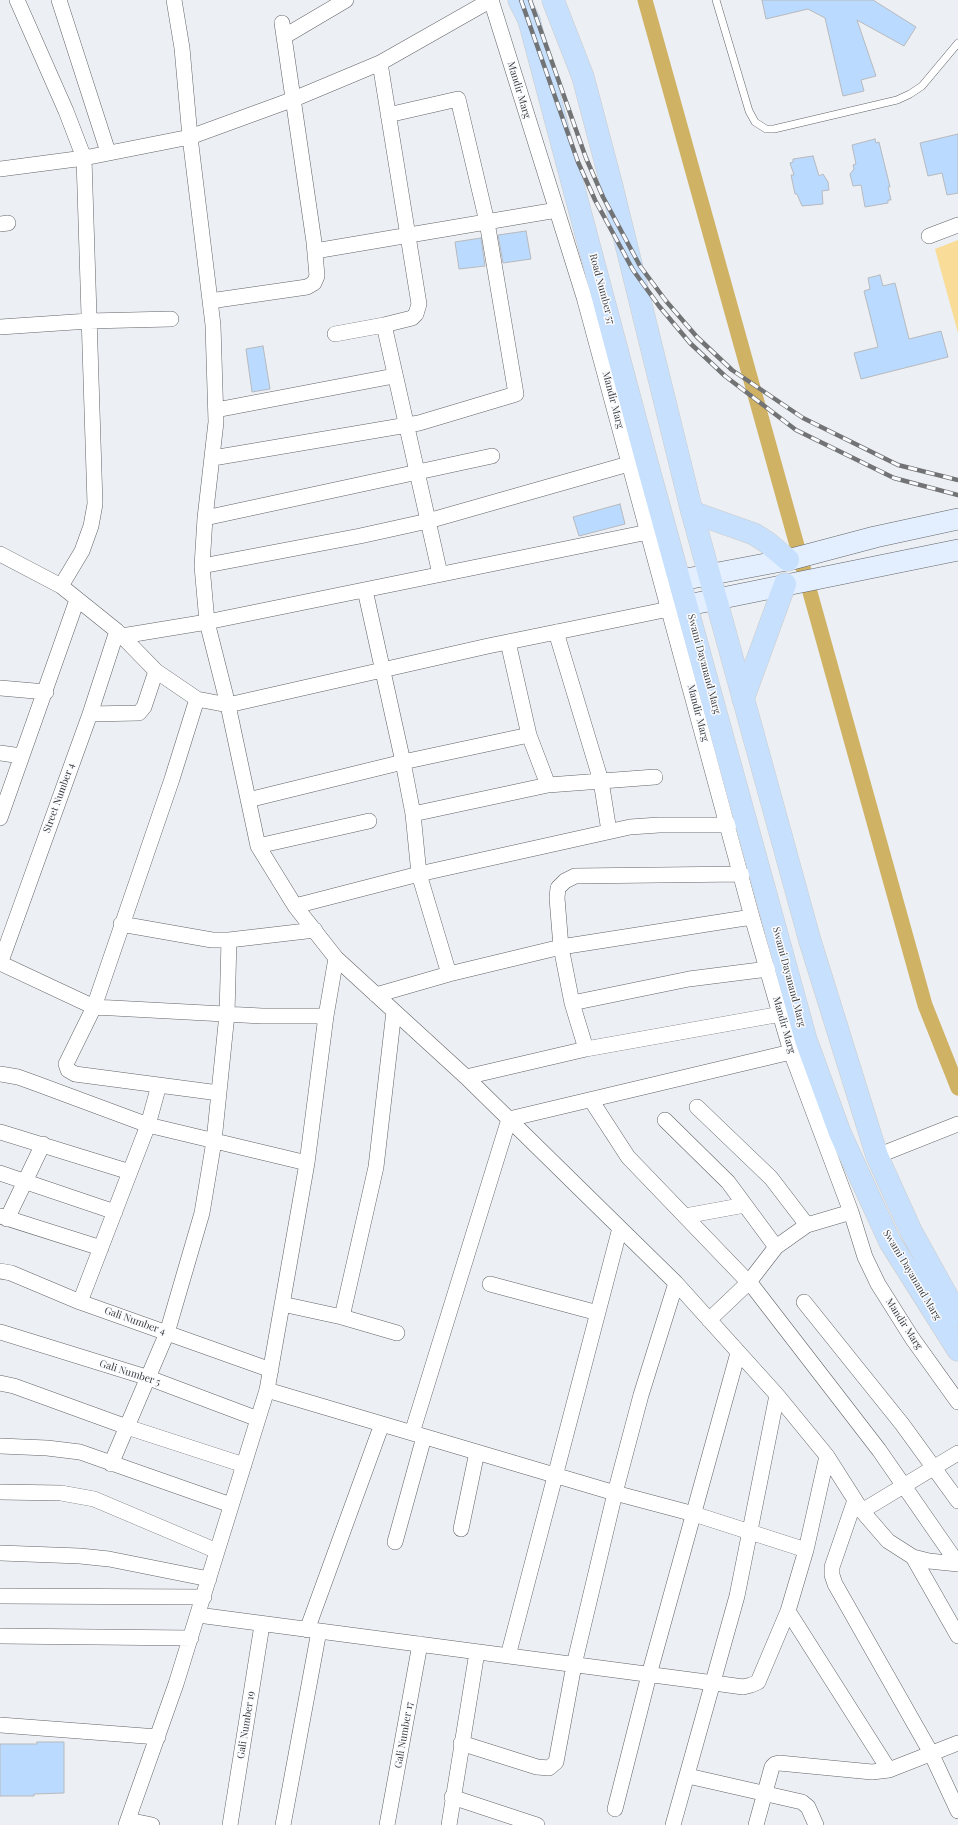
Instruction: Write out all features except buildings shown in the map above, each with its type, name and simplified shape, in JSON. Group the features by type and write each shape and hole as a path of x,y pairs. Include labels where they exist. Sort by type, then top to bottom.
{"main road":[{"name":"Road Number 57","path":"519,0 529,20 638,461 658,530 681,580"},
{"path":"553,0 587,92 612,183 692,512 709,574"},
{"path":"692,512 754,534 790,560"},
{"path":"681,580 790,560 875,538 958,519"},
{"path":"678,607 958,550"},
{"name":"Swami Dayanand Marg","path":"709,574 810,942 877,1156 911,1231 958,1316"},
{"name":"Swami Dayanand Marg","path":"681,580 678,607 809,1047 840,1133 890,1242 958,1350"},
{"path":"743,699 785,584"}],"street":[{"path":"17,0 66,111 84,158 95,504 91,526 82,552 61,586"},
{"path":"59,0 108,152"},
{"path":"174,0 182,48 190,137 213,325 216,410 213,458 205,518 202,566 207,622 228,705 258,846 295,906 336,958 466,1077 676,1283 777,1395 827,1456 859,1506 888,1541 913,1557 929,1561 958,1564"},
{"path":"210,301 307,287 314,283 317,276 315,251 283,30 346,0"},
{"path":"0,169 84,158 108,152 190,137 294,100 380,63 491,0"},
{"name":"Mandir Marg","path":"491,0 584,297 638,461"},
{"path":"335,334 384,326 412,318 416,314 419,304 380,63"},
{"path":"213,458 405,425 516,394 487,222 458,100 388,115"},
{"path":"315,251 408,234 557,210"},
{"path":"929,236 958,225"},
{"path":"0,327 89,321 171,319"},
{"path":"384,326 405,425 440,574"},
{"path":"216,410 394,376"},
{"path":"205,518 492,456"},
{"path":"202,566 360,536 428,521 638,461"},
{"path":"120,634 207,622 658,530"},
{"name":"Mandir Marg","path":"658,530 678,607 728,825 752,916 791,1052 851,1212 865,1257 878,1284 912,1338 958,1402"},
{"path":"4,560 61,586 120,634 156,671 197,699 228,705 508,642 678,607"},
{"path":"365,590 403,762 412,814 419,874 449,974"},
{"path":"0,818 21,756 46,692 77,600"},
{"path":"556,632 601,781 609,831"},
{"name":"Street Number 4","path":"0,963 120,634"},
{"path":"508,642 529,735 548,785"},
{"path":"90,714 139,713 144,707 156,671"},
{"path":"0,688 46,692"},
{"path":"197,699 172,779 94,1006 67,1060 68,1070 75,1074 219,1093"},
{"path":"248,800 403,762 529,735"},
{"path":"0,753 21,756"},
{"path":"412,814 548,785 655,777"},
{"path":"258,846 369,821"},
{"path":"295,906 419,874 630,827 659,825 728,825"},
{"path":"586,1049 572,1003 561,947 557,898 558,888 565,881 576,876 742,874"},
{"path":"376,995 449,974 561,947 752,916"},
{"path":"121,924 197,939 229,940 315,930"},
{"path":"111,1464 167,1333 202,1213 214,1141 227,1014 229,940"},
{"path":"152,1825 127,1823 158,1737 204,1597 267,1390 307,1163 326,1016 336,958"},
{"path":"0,963 47,984 74,999 94,1006 227,1014 326,1016"},
{"path":"572,1003 690,978 768,969"},
{"path":"342,1317 376,1167 394,1011"},
{"path":"466,1077 586,1049 781,1014"},
{"path":"509,1119 791,1052"},
{"path":"0,1074 18,1077 148,1126 307,1163"},
{"path":"80,1302 148,1126 159,1085"},
{"path":"591,1100 628,1157 749,1282 905,1486 958,1564"},
{"path":"697,1107 771,1178 807,1225"},
{"path":"395,1542 418,1435 509,1119"},
{"path":"665,1120 728,1182 776,1246"},
{"path":"877,1156 901,1145 958,1124"},
{"path":"0,1132 130,1172"},
{"path":"43,1144 25,1181 4,1217 101,1248"},
{"path":"0,1173 115,1212"},
{"path":"685,1216 745,1205"},
{"path":"709,1320 749,1282 776,1246 807,1225 851,1212"},
{"path":"508,1656 620,1228"},
{"name":"Gali Number 4","path":"0,1271 11,1273 80,1302 271,1370"},
{"path":"461,1743 537,1767 549,1768 556,1762 574,1665 615,1493 641,1395 676,1283"},
{"path":"490,1284 598,1314"},
{"path":"804,1302 902,1424 958,1500"},
{"path":"282,1304 342,1317 397,1333"},
{"name":"Gali Number 5","path":"0,1332 149,1378 258,1419"},
{"path":"615,1809 649,1675 738,1353"},
{"path":"0,1383 14,1386 127,1427 244,1465"},
{"path":"267,1390 556,1476 694,1514 749,1533 806,1550"},
{"path":"673,1825 714,1683 737,1596 777,1395"},
{"path":"283,1825 313,1630 382,1424"},
{"path":"0,1446 47,1448 80,1452 231,1505"},
{"path":"461,1529 477,1452"},
{"path":"958,1453 905,1486 859,1506 835,1558 832,1575 835,1584 931,1753 958,1811"},
{"path":"198,1615 262,1625 313,1630 743,1687 758,1682 788,1611 806,1550 827,1456"},
{"path":"0,1492 61,1493 94,1499 217,1551"},
{"path":"0,1553 80,1556 109,1559 209,1579"},
{"path":"913,1557 958,1636"},
{"path":"0,1596 204,1597"},
{"path":"788,1611 889,1770"},
{"name":"Gali Number 19","path":"230,1825 262,1625"},
{"path":"0,1636 190,1638"},
{"name":"Gali Number 17","path":"387,1825 420,1644"},
{"path":"449,1825 452,1797 477,1652"},
{"path":"0,1725 158,1737"},
{"path":"756,1825 772,1767 779,1763 872,1772 889,1770 958,1743"},
{"path":"688,1776 802,1802 808,1807 817,1824"},
{"path":"452,1797 537,1825"}],"lane":[{"path":"716,0 749,111 755,122 766,129 774,129 897,100 922,86 958,43"}],"shaded area":[{"path":"958,240 958,333 935,249"}],"waterway":[{"path":"645,0 925,1005 958,1088"}],"railway":[{"path":"521,0 578,162 595,200 633,270 659,306 690,343 725,376 796,430 894,478 958,495"},
{"path":"530,0 586,158 603,197 640,266 666,301 697,337 732,370 803,418 898,465 958,480"}]}
